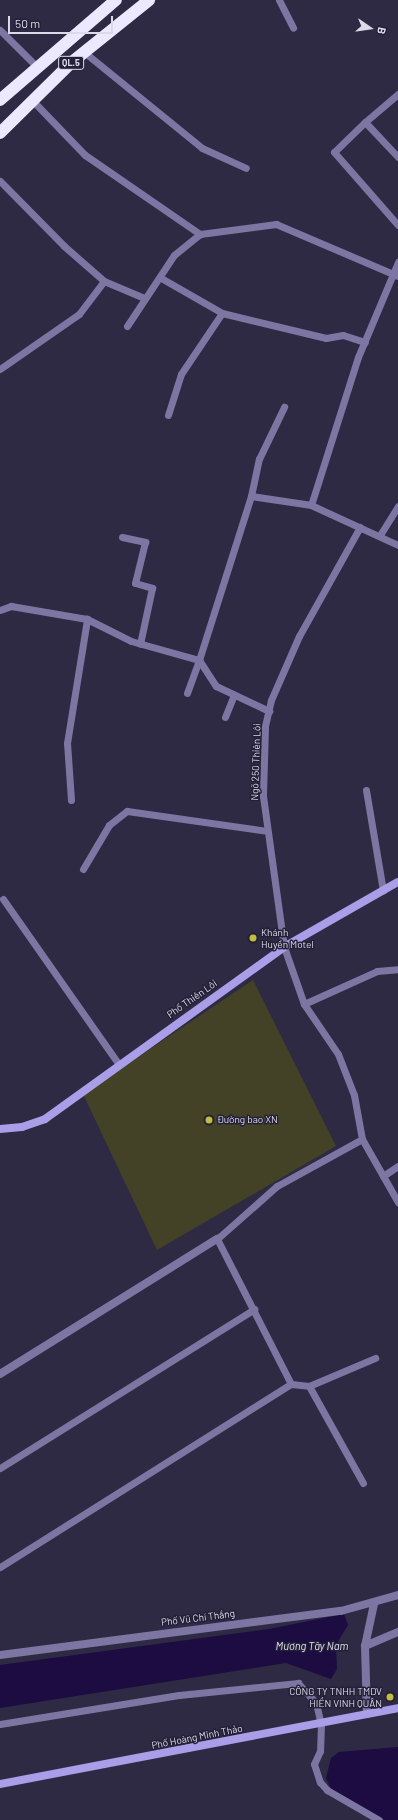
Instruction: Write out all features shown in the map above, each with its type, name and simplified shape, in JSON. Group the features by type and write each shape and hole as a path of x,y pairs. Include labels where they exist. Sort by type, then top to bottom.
{"highway":[{"name":"QL.5","path":"0,100 36,66 116,0"},
{"name":"QL.5","path":"0,133 32,100 84,52 149,0"}],"main road":[{"name":"Phố Thiên Lôi","path":"0,1129 22,1127 45,1119 118,1063 284,947 398,882"},
{"name":"Phố Hoàng Minh Thảo","path":"0,1784 321,1724 398,1708"}],"street":[{"path":"0,1374 217,1239"},
{"name":"Phố Vũ Chí Thắng","path":"0,1655 374,1604 398,1595"},
{"path":"367,1714 365,1646 374,1604"},
{"path":"365,1646 398,1632"}],"lane":[{"path":"278,0 293,28"},
{"path":"0,30 36,66"},
{"path":"84,52 202,148 246,168"},
{"path":"398,94 365,122 334,152 398,225"},
{"path":"32,100 85,155 200,234"},
{"path":"365,122 398,157"},
{"path":"0,181 64,246 104,281 144,298"},
{"path":"127,326 144,298 161,278 174,255 200,234 276,224 395,275"},
{"path":"311,505 365,342 395,275 398,262"},
{"path":"161,278 222,313 326,338 343,335 365,342"},
{"path":"0,369 79,314 104,281"},
{"path":"168,415 181,374 222,313"},
{"path":"187,693 199,660 260,459 284,407"},
{"path":"250,496 311,505 380,535 398,545"},
{"path":"380,535 398,506"},
{"name":"Ngõ 250 Thiên Lôi","path":"360,527 283,669 269,711 263,796 284,947 304,1004 338,1054 354,1095 362,1139 398,1202"},
{"path":"122,537 145,542 135,583 152,588 140,644"},
{"path":"0,610 11,606 87,619 140,644 199,660 216,686 269,711"},
{"path":"71,800 68,743 87,619"},
{"path":"225,717 234,695"},
{"path":"366,790 383,891"},
{"path":"83,869 109,825 127,811 267,830"},
{"path":"3,899 118,1063"},
{"path":"304,1004 377,971 398,969"},
{"path":"291,1384 217,1239 277,1186 362,1139"},
{"path":"383,1176 398,1166"},
{"path":"0,1468 254,1310"},
{"path":"0,1567 291,1384 309,1386 375,1358"},
{"path":"309,1386 362,1483"},
{"path":"0,1724 179,1695 298,1683 316,1703 321,1724 320,1752 314,1764 320,1782 327,1790 379,1820"}],"water":[{"name":"Mương Tây Nam","path":"344,1614 348,1625 336,1645 337,1669 331,1679 286,1663 0,1708 0,1665 269,1629"},
{"path":"398,1747 398,1820 384,1820 332,1791 326,1778 331,1758 339,1752"}],"building":[{"name":"Đường bao XN","path":"253,980 336,1146 157,1250 83,1094"}],"place":[{"name":"Khánh Huyền Motel","path":"253,938"},
{"name":"Đường bao XN","path":"209,1120"},
{"name":"CÔNG TY TNHH TMDV HIỀN VINH QUÂN","path":"390,1697"}]}
